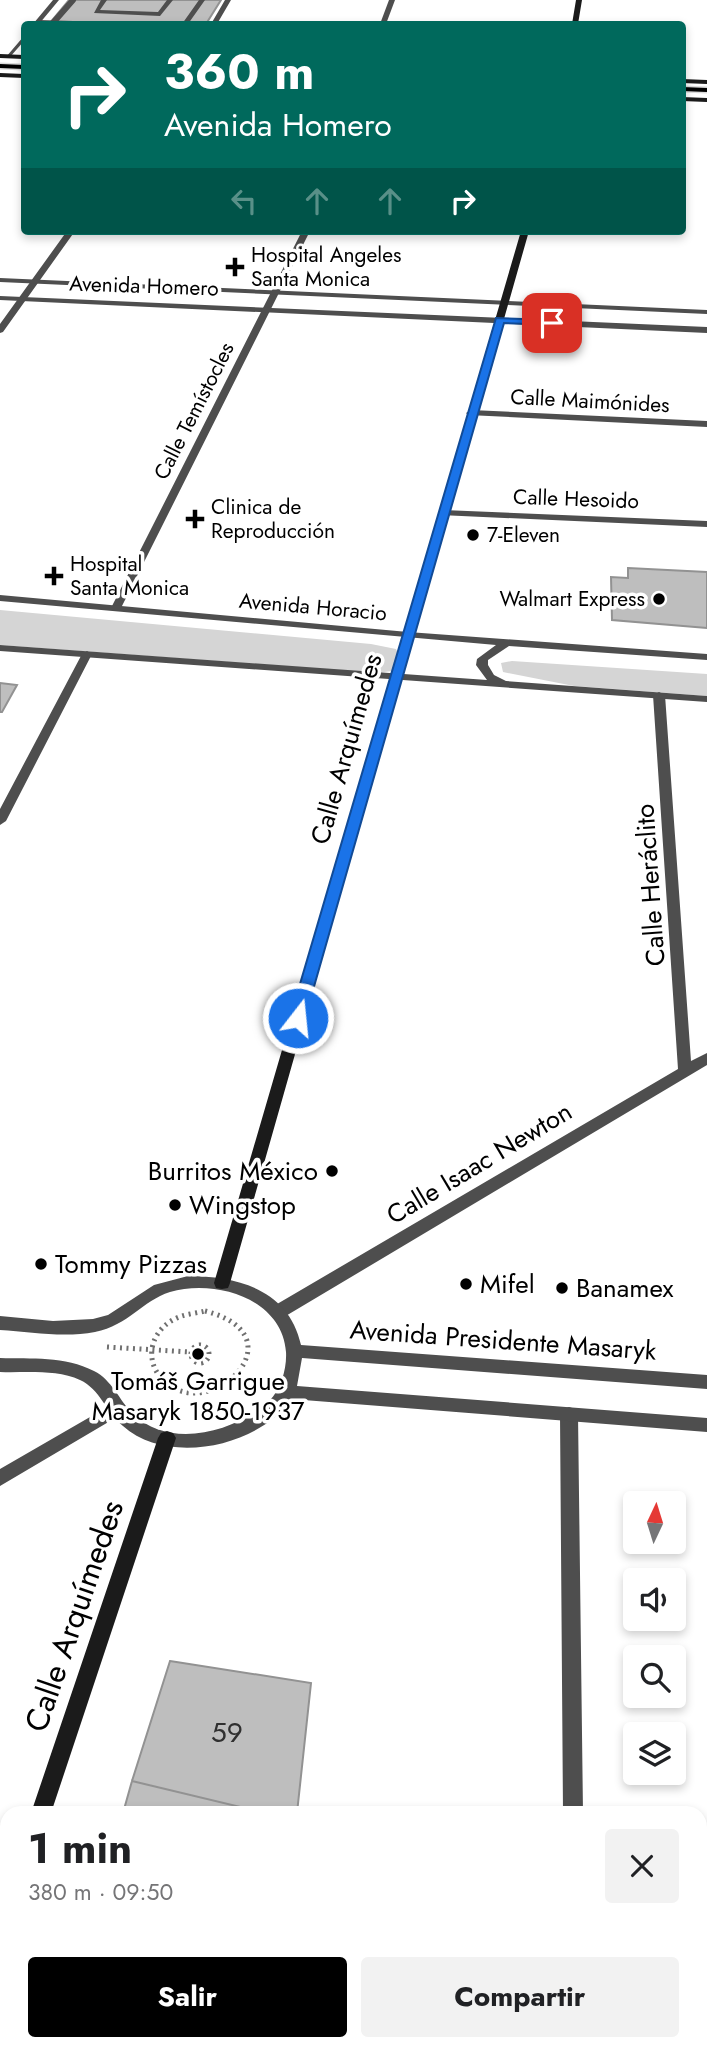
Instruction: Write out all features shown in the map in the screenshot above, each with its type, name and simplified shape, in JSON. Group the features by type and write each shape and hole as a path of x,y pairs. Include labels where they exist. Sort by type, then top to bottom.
{"main road":[{"path":"576,21 579,0"},
{"path":"0,56 21,57"},
{"path":"0,66 21,67"},
{"path":"0,75 21,76"},
{"path":"686,81 707,82"},
{"path":"686,89 707,90"},
{"path":"686,99 707,100"},
{"name":"Calle Arquímedes","path":"222,1283 523,235"},
{"name":"Calle Arquímedes","path":"43,1806 167,1438"}],"street":[{"path":"39,21 56,0"},
{"path":"55,21 73,0"},
{"path":"104,0 96,12 160,14 170,0"},
{"path":"188,21 202,0"},
{"path":"216,21 228,0"},
{"path":"384,21 392,0"},
{"path":"8,56 21,41"},
{"path":"0,330 68,235"},
{"name":"Calle Temístocles","path":"116,608 304,235"},
{"name":"Avenida Homero","path":"0,280 707,312"},
{"name":"Avenida Homero","path":"0,298 707,330"},
{"name":"Calle Maimónides","path":"471,413 707,424"},
{"name":"Calle Hesoido","path":"443,513 707,524"},
{"name":"Avenida Horacio","path":"0,598 408,635 707,657"},
{"path":"507,642 483,659 482,665 495,680 512,684"},
{"path":"0,648 707,699"},
{"path":"0,821 87,654"},
{"name":"Calle Heráclito","path":"659,695 685,1072"},
{"name":"Calle Isaac Newton","path":"278,1312 707,1058"},
{"path":"0,1323 85,1328 109,1323 143,1298 169,1286 197,1281 222,1283 260,1297 278,1312 289,1331 294,1351 288,1392 268,1412 238,1432 193,1441 167,1438 132,1424 116,1409 92,1377 76,1370 0,1365"},
{"name":"Avenida Presidente Masaryk","path":"294,1351 707,1382"},
{"path":"288,1392 707,1424"},
{"path":"0,1478 116,1409"},
{"path":"569,1414 573,1806"}],"path":[{"path":"198,1312 220,1314 233,1321 248,1342 245,1362 232,1380 218,1388 201,1392 184,1391 169,1386 158,1376 151,1364 150,1350 154,1337 163,1326 175,1317 198,1312"},
{"path":"96,1346 190,1352"}],"shaded area":[{"path":"0,610 371,644 396,649 399,655 392,671 377,673 0,645"},
{"path":"512,661 707,674 707,696 574,686 503,672 501,663"}],"building":[{"path":"69,0 221,0 208,21 52,21"},
{"name":"Walmart Express","path":"628,568 707,572 707,628 612,620 611,577 628,578"},
{"path":"0,683 17,685 2,712 0,712"},
{"path":"170,1661 311,1683 298,1806 236,1806 132,1781"},
{"path":"132,1781 236,1806 125,1806"}],"place":[{"name":"Hospital Angeles Santa Monica","path":"235,267"},
{"name":"Clinica de Reproducción","path":"195,519"},
{"name":"7-Eleven","path":"473,535"},
{"name":"Hospital Santa Monica","path":"54,576"},
{"name":"Walmart Express","path":"659,599"},
{"name":"Burritos México","path":"332,1171"},
{"name":"Wingstop","path":"175,1205"},
{"name":"Tommy Pizzas","path":"41,1264"},
{"name":"Mifel","path":"466,1284"},
{"name":"Banamex","path":"562,1288"},
{"name":"Tomáš Garrigue Masaryk 1850-1937","path":"198,1354"}],"route":[{"path":"298,1018 500,320 552,323"}]}
